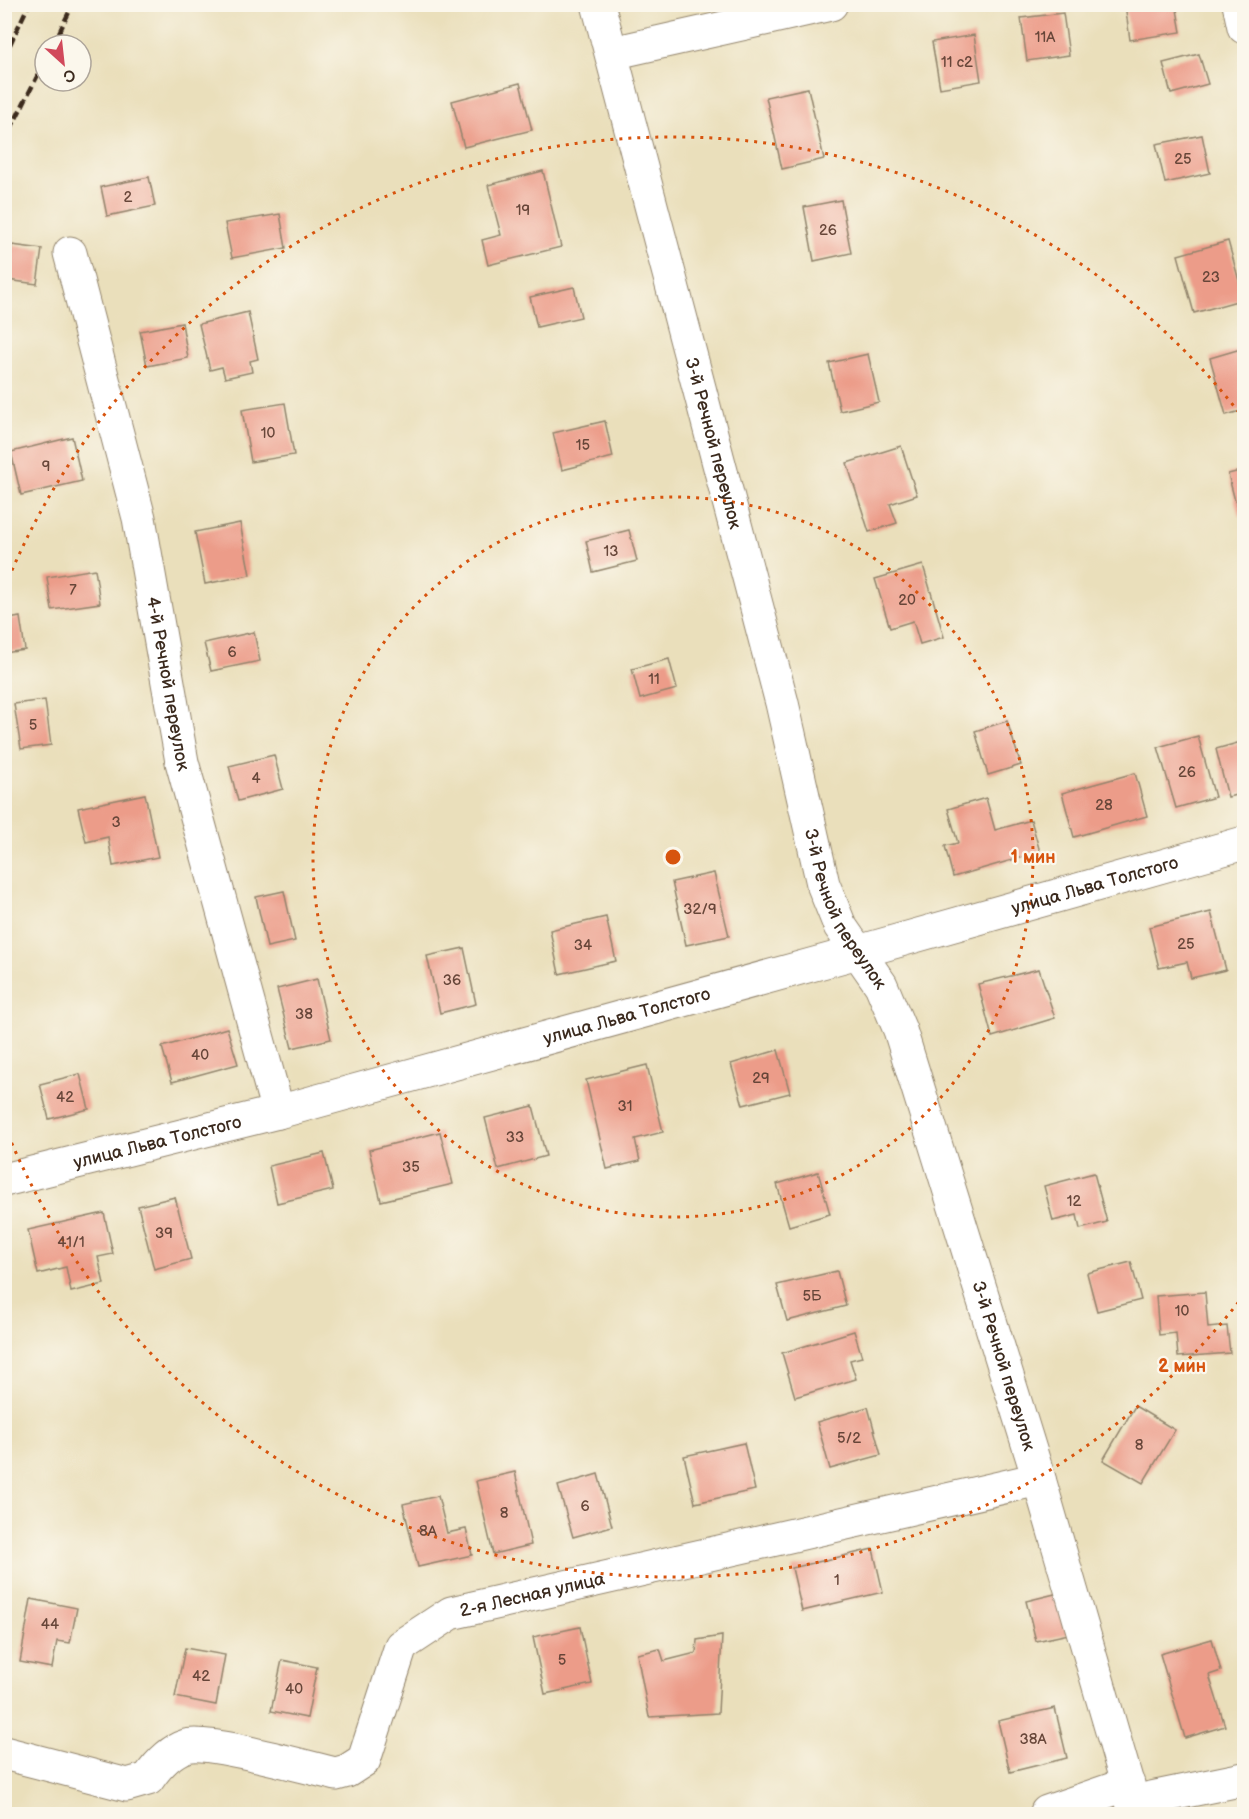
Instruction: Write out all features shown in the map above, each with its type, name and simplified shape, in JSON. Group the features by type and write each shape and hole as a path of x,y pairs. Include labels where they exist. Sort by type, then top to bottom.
{"street":[{"name":"3-й Речной переулок","path":"598,4 782,703 823,884 840,926 881,985 900,1030 1039,1479 1132,1800"},
{"path":"612,53 831,4"},
{"path":"1239,4 1245,27"},
{"name":"4-й Речной переулок","path":"70,253 139,518 182,762 278,1112"},
{"name":"улица Льва Толстого","path":"4,1180 278,1112 1245,843"},
{"name":"2-я Лесная улица","path":"4,1753 127,1785 148,1779 159,1763 186,1746 209,1745 336,1774 347,1771 364,1760 401,1646 451,1613 1039,1479"},
{"path":"1047,1812 1132,1800 1245,1779"}],"building":[{"path":"1125,4 1176,4 1181,32 1130,40"},
{"path":"1063,13 1069,55 1027,61 1021,18"},
{"path":"974,35 981,81 940,88 932,42"},
{"path":"1199,54 1208,84 1171,94 1163,63"},
{"path":"520,83 532,130 464,147 452,101"},
{"path":"808,88 824,159 782,169 766,97"},
{"path":"1202,135 1210,173 1165,183 1156,144"},
{"path":"543,171 561,247 488,265 482,240 501,235 488,185"},
{"path":"149,177 155,206 107,216 101,187"},
{"path":"841,200 851,253 814,261 804,207"},
{"path":"280,214 286,248 232,258 225,223"},
{"path":"1228,241 1244,299 1194,313 1178,255"},
{"path":"12,245 42,249 37,284 7,280"},
{"path":"574,287 581,317 537,327 530,297"},
{"path":"248,312 258,359 250,361 252,372 225,378 222,367 210,370 199,324"},
{"path":"182,323 188,358 147,366 140,331"},
{"path":"1244,348 1244,410 1226,415 1210,358"},
{"path":"868,354 879,402 840,411 829,363"},
{"path":"285,403 294,455 251,462 242,410"},
{"path":"605,421 613,457 562,470 553,433"},
{"path":"72,437 82,481 21,495 11,452"},
{"path":"901,446 917,495 890,504 897,523 869,532 847,463"},
{"path":"1244,470 1244,514 1239,516 1228,474"},
{"path":"240,523 250,575 205,584 195,532"},
{"path":"629,530 637,561 593,572 586,541"},
{"path":"923,565 944,637 920,644 913,621 890,628 875,579"},
{"path":"95,569 100,603 52,610 47,577"},
{"path":"20,617 25,650 4,653 4,620"},
{"path":"254,632 260,661 211,671 204,643"},
{"path":"669,659 677,689 640,699 632,669"},
{"path":"45,700 51,745 21,749 14,704"},
{"path":"1007,721 1021,765 988,775 975,731"},
{"path":"1198,736 1215,797 1176,808 1158,747"},
{"path":"1241,742 1244,756 1244,793 1228,797 1216,749"},
{"path":"274,755 283,789 238,801 229,766"},
{"path":"1135,773 1147,816 1074,837 1062,793"},
{"path":"145,794 158,857 113,866 108,837 86,842 78,808"},
{"path":"986,798 995,830 1031,820 1040,852 953,877 945,846 958,843 948,809"},
{"path":"714,873 729,936 686,945 672,882"},
{"path":"284,891 295,941 267,947 256,897"},
{"path":"1211,912 1226,970 1191,978 1187,962 1159,968 1149,927"},
{"path":"606,917 616,961 559,974 550,930"},
{"path":"464,948 476,1004 440,1013 427,956"},
{"path":"1039,969 1055,1018 992,1037 978,984"},
{"path":"317,979 331,1039 292,1048 277,989"},
{"path":"227,1028 238,1064 172,1082 162,1047"},
{"path":"778,1050 790,1093 743,1105 731,1064"},
{"path":"647,1065 663,1132 635,1139 640,1161 607,1169 586,1080"},
{"path":"80,1074 89,1109 49,1119 40,1084"},
{"path":"533,1106 546,1156 498,1169 485,1118"},
{"path":"440,1132 453,1184 381,1201 369,1150"},
{"path":"324,1153 333,1190 277,1203 269,1166"},
{"path":"818,1172 830,1214 789,1226 777,1184"},
{"path":"1094,1173 1107,1222 1080,1229 1077,1215 1053,1221 1044,1186"},
{"path":"175,1197 191,1259 154,1269 138,1206"},
{"path":"104,1213 113,1254 98,1257 104,1284 71,1292 66,1267 38,1274 28,1230"},
{"path":"1131,1262 1141,1300 1097,1311 1087,1273"},
{"path":"837,1271 846,1306 787,1321 777,1285"},
{"path":"1205,1292 1208,1328 1227,1326 1230,1353 1178,1357 1176,1333 1159,1335 1156,1296"},
{"path":"854,1331 862,1357 850,1360 856,1379 795,1397 782,1353"},
{"path":"1135,1406 1175,1430 1143,1483 1103,1460"},
{"path":"868,1407 881,1455 830,1469 817,1422"},
{"path":"744,1443 755,1490 695,1503 684,1456"},
{"path":"515,1472 531,1545 493,1554 476,1481"},
{"path":"598,1474 612,1526 573,1537 558,1486"},
{"path":"438,1496 447,1533 466,1529 472,1555 418,1567 403,1504"},
{"path":"873,1549 883,1592 802,1611 792,1568"},
{"path":"1059,1593 1069,1634 1036,1641 1026,1601"},
{"path":"31,1599 77,1608 70,1643 57,1641 52,1668 20,1662"},
{"path":"580,1627 592,1684 545,1694 533,1637"},
{"path":"722,1636 718,1713 649,1717 637,1654 660,1649 664,1661 696,1653 697,1640"},
{"path":"1212,1639 1221,1671 1209,1675 1225,1726 1185,1738 1160,1654"},
{"path":"185,1648 225,1655 216,1705 175,1697"},
{"path":"282,1660 317,1667 307,1718 271,1711"},
{"path":"1055,1708 1067,1758 1010,1772 998,1721"}],"railway":[{"path":"4,57 29,4"},
{"path":"59,33 73,4"},
{"path":"4,142 33,85"}]}
